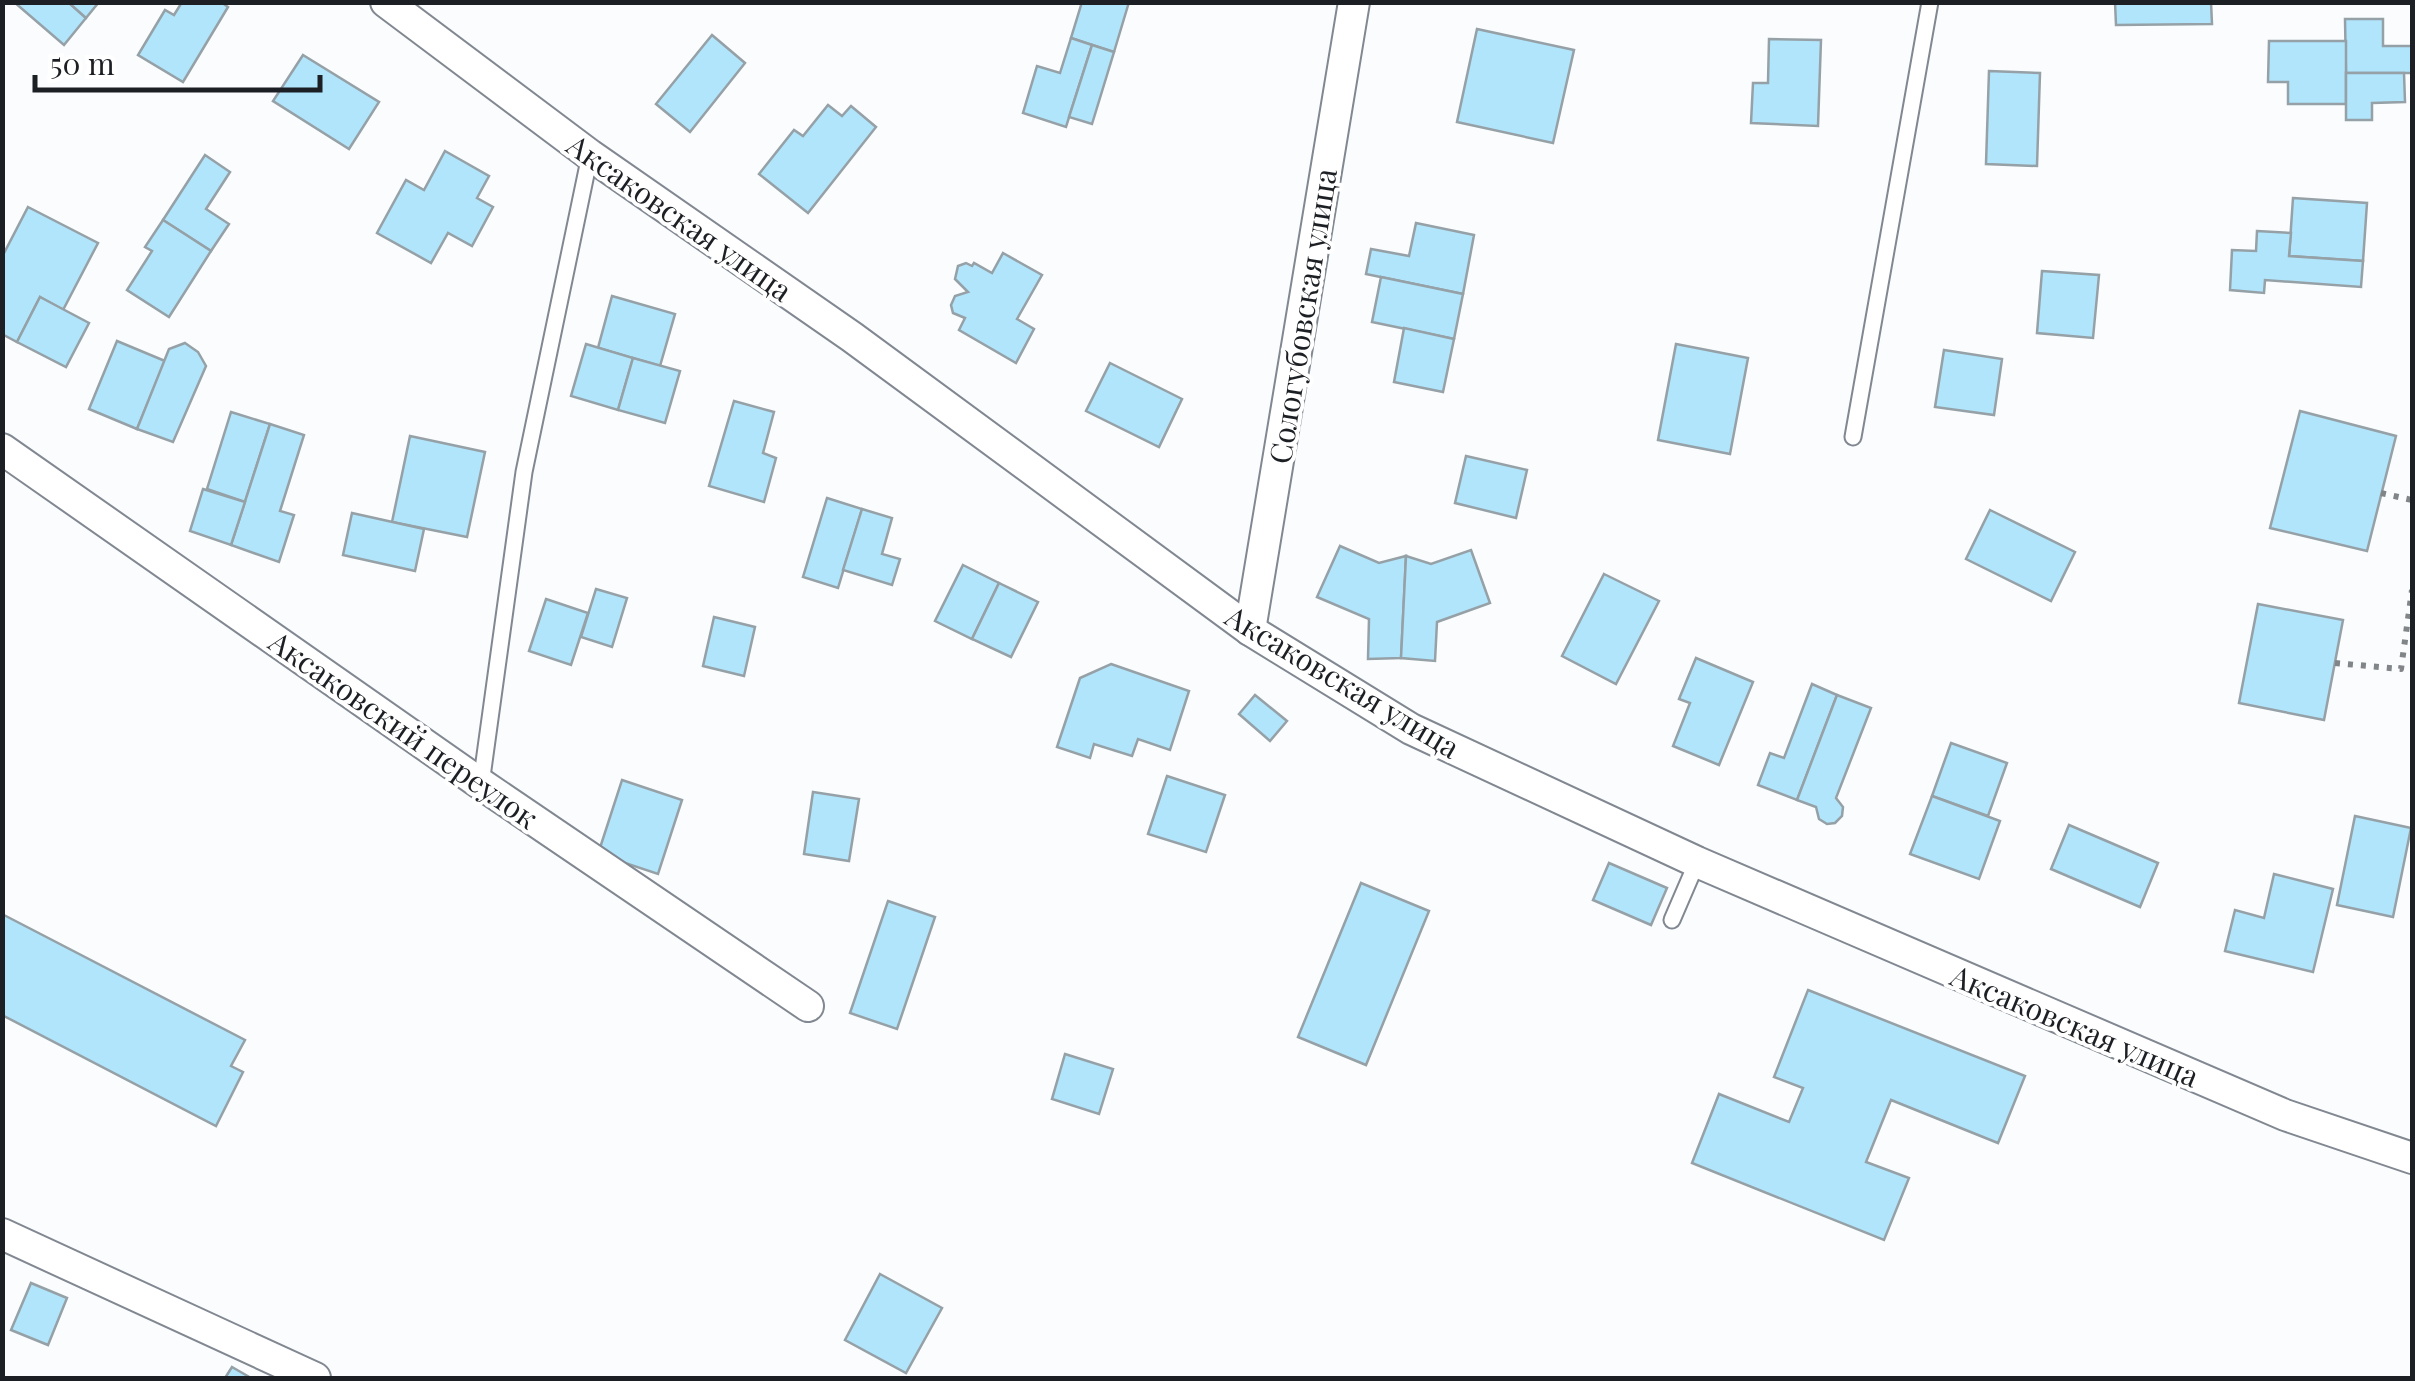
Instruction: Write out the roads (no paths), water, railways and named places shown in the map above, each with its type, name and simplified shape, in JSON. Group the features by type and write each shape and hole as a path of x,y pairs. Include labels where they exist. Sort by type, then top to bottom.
{"street":[{"name":"Аксаковская улица","path":"386,2 590,155 852,338 1250,630 1411,729 1697,862 2285,1115 2412,1158"},
{"name":"Сологубовская улица","path":"1250,630 1354,2"},
{"name":"Аксаковский переулок","path":"2,449 480,784 808,1006"},
{"path":"2,1234 315,1378"}],"lane":[{"path":"1853,437 1930,2"},
{"path":"480,784 524,472 590,155"},
{"path":"1672,920 1697,862"}]}
